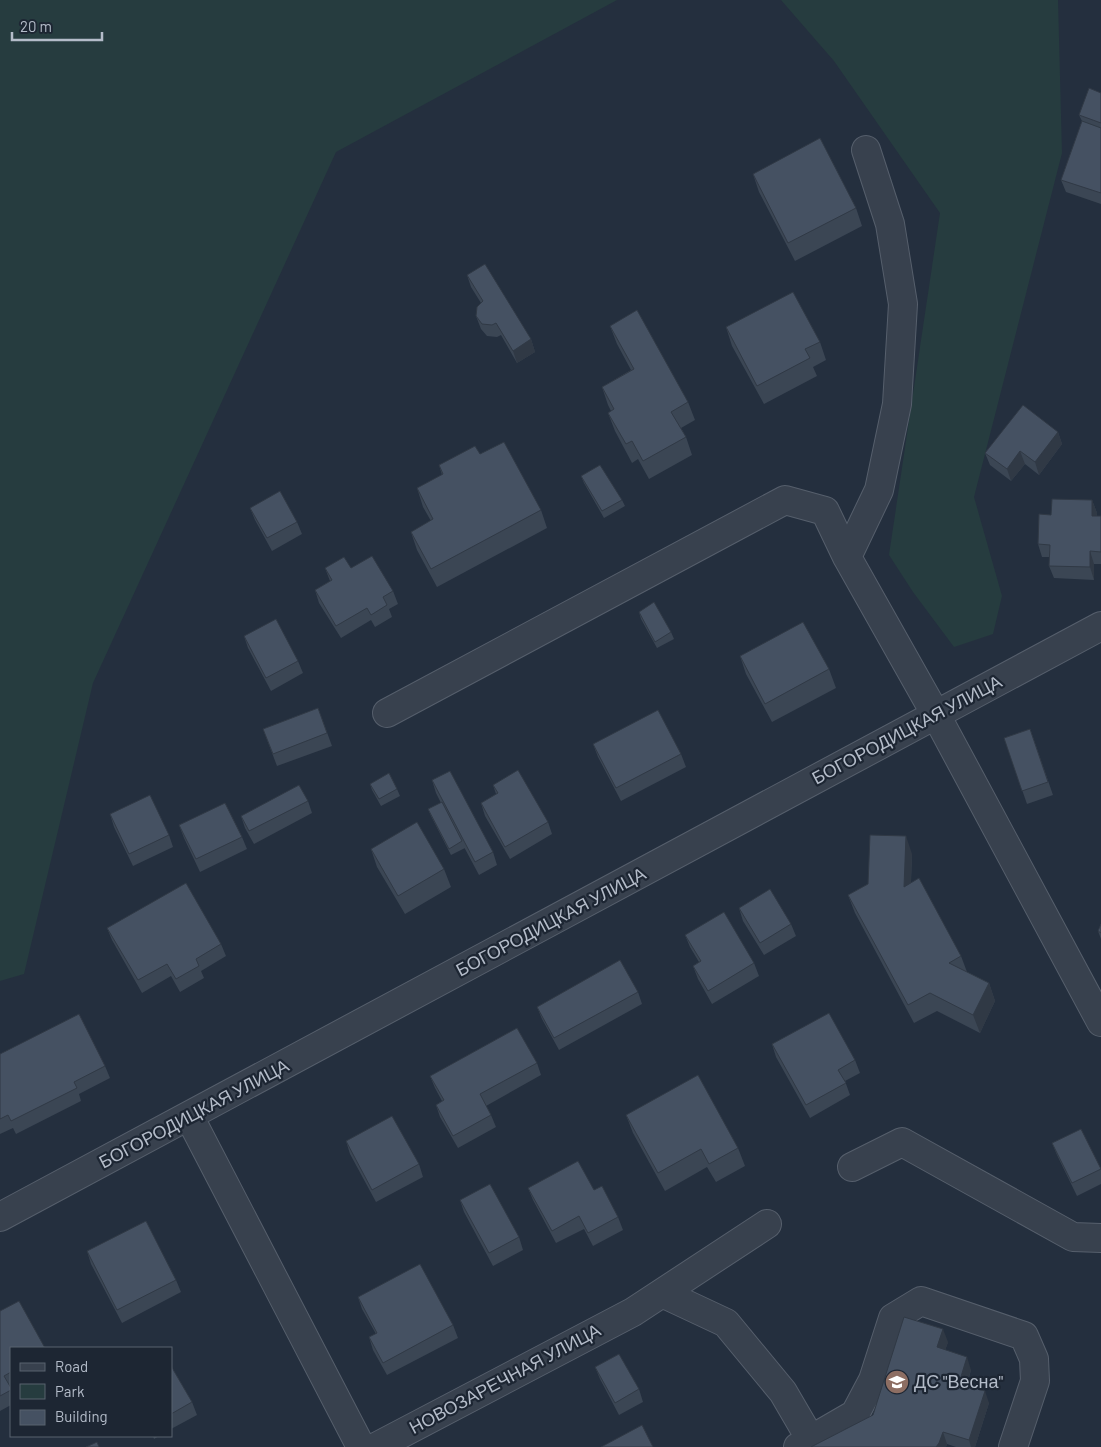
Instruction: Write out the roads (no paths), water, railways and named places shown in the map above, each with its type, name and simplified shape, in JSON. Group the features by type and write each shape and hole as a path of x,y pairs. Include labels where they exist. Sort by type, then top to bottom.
{"street":[{"path":"846,557 879,490 897,404 903,304 890,224 866,150"},
{"path":"386,713 784,500 825,511 846,557 936,715 1100,1019"},
{"name":"БОГОРОДИЦКАЯ УЛИЦА","path":"0,1217 1101,626"},
{"path":"189,1116 361,1447"},
{"path":"852,1167 902,1142 1073,1237 1101,1238"},
{"name":"НОВОЗАРЕЧНАЯ УЛИЦА","path":"376,1447 633,1312 767,1224"},
{"path":"662,1293 726,1322 783,1392 805,1444 855,1414 873,1380 893,1318 921,1301 1024,1336 1034,1359 1035,1380 1013,1447"}],"place":[{"name":"ДС \"Весна\"","path":"897,1382"}]}
